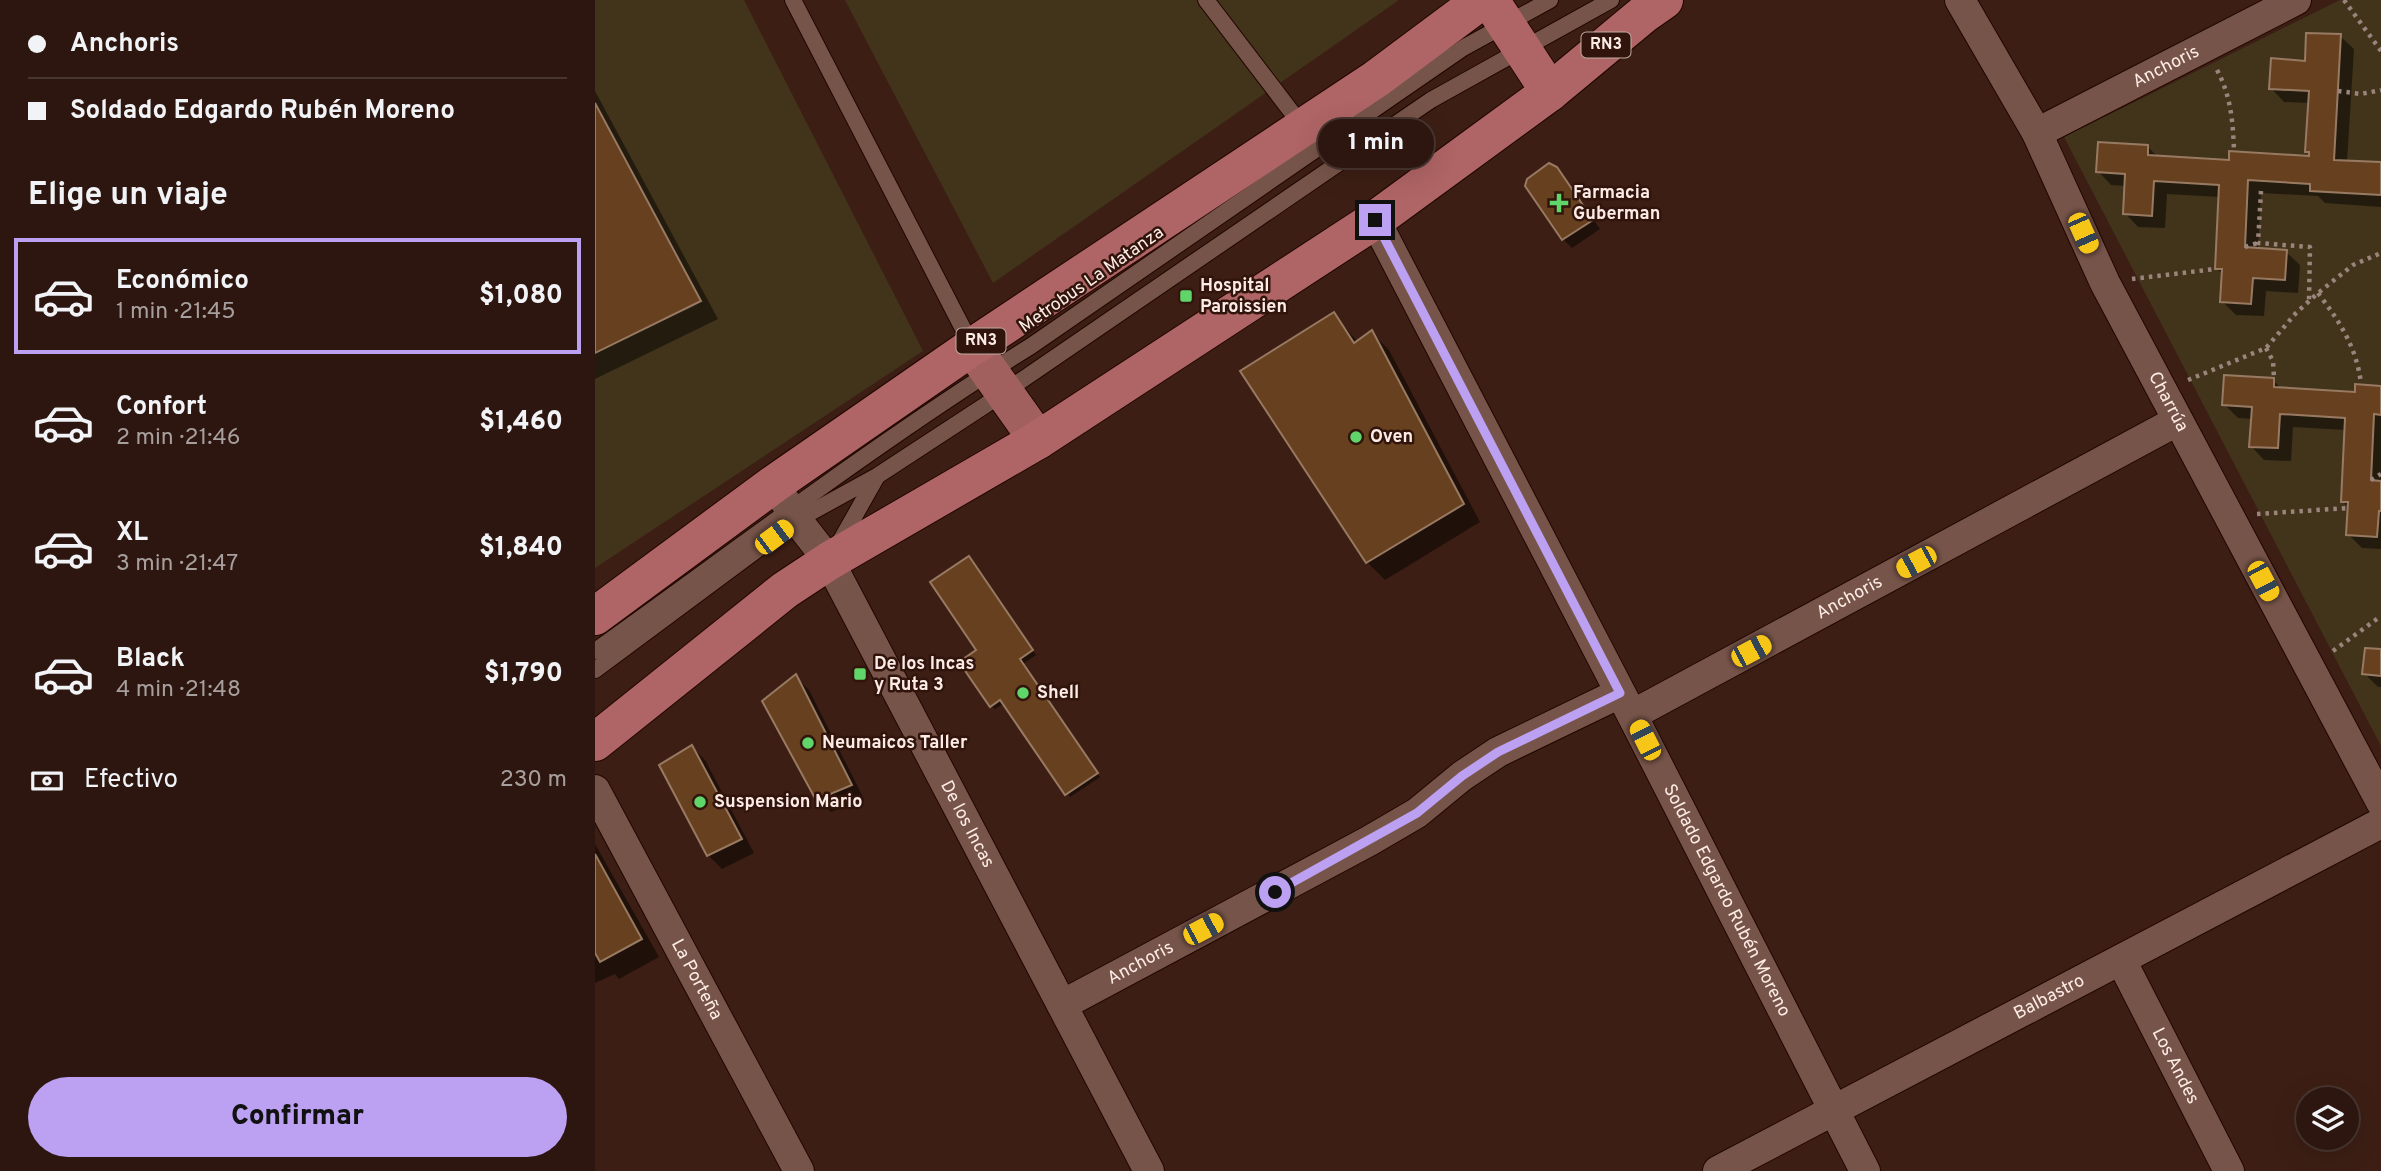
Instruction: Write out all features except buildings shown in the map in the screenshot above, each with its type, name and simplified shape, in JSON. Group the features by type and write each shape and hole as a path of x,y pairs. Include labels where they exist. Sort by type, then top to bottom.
{"highway":[{"name":"RN3","path":"595,742 785,590 829,561 1038,440 1375,220 1550,92 1664,0"},
{"name":"RN3","path":"595,616 787,505 989,370 1303,127 1376,79 1500,19"},
{"path":"1500,19 1550,92"}],"main road":[{"path":"989,370 1038,440"}],"street":[{"name":"Charrúa","path":"1960,0 2037,133 2105,283 2381,802"},
{"name":"Anchoris","path":"2037,133 2295,0"},
{"name":"Soldado Edgardo Rubén Moreno","path":"1375,220 1865,1171"},
{"name":"Anchoris","path":"1062,1005 1369,841 1417,813 1462,776 1498,752 1626,704 2177,421"},
{"name":"De los Incas","path":"787,505 829,561 1149,1171"},
{"name":"La Porteña","path":"595,790 799,1171"},
{"name":"Balbastro","path":"1718,1171 2381,823"},
{"name":"Los Andes","path":"2121,960 2229,1171"}],"lane":[{"path":"793,0 989,370"},
{"path":"1206,0 1303,127"},
{"name":"Metrobus La Matanza","path":"989,370 1031,346 1463,48 1500,19 1550,0"},
{"name":"Metrobus La Matanza","path":"829,561 877,476 989,370 1431,100 1500,19 1611,0"},
{"name":"Metrobus La Matanza","path":"595,651 787,505 877,476"},
{"name":"Metrobus La Matanza","path":"595,670 787,505"}],"path":[{"path":"2344,0 2381,51"},
{"path":"2205,47 2225,86 2234,125 2234,151"},
{"path":"2338,91 2361,94 2381,90"},
{"path":"2258,243 2262,191"},
{"path":"2245,247 2258,243 2311,247 2309,301"},
{"path":"2161,390 2266,348 2318,293 2353,265 2381,253"},
{"path":"2105,283 2215,269"},
{"path":"2318,293 2348,337 2356,357 2361,384"},
{"path":"2266,348 2273,361 2274,378"},
{"path":"2371,480 2381,474"},
{"path":"2228,516 2348,508"},
{"path":"2309,668 2381,616"}],"shaded area":[{"path":"595,0 744,0 923,351 595,568"},
{"path":"845,0 1399,0 993,283"},
{"path":"2340,0 2381,0 2381,162 2334,160 2340,34 2307,33 2305,61 2271,59 2270,89 2309,91 2305,151 2309,152 2309,156 2230,151 2229,160 2148,155 2148,145 2098,142 2096,171 2154,181 2219,185 2215,268 2222,269 2221,302 2251,304 2253,278 2285,279 2287,250 2245,247 2248,180 2310,184 2381,195 2381,386 2356,384 2355,392 2274,387 2274,378 2224,375 2252,407 2249,446 2280,414 2345,418 2341,501 2348,502 2346,535 2377,537 2381,511 2381,649 2365,648 2362,674 2381,676 2381,746 2064,137"},
{"path":"2374,414 2381,415 2381,481 2371,480"}],"place":[{"name":"Farmacia Guberman","path":"1559,203"},
{"name":"Hospital Paroissien","path":"1186,296"},
{"name":"Oven","path":"1356,437"},
{"name":"De los Incas y Ruta 3","path":"860,674"},
{"name":"Shell","path":"1023,693"},
{"name":"Neumaicos Taller","path":"808,743"},
{"name":"Suspension Mario","path":"700,802"}],"route":[{"path":"1275,892 1417,813 1462,776 1498,752 1620,693 1375,220"}]}
